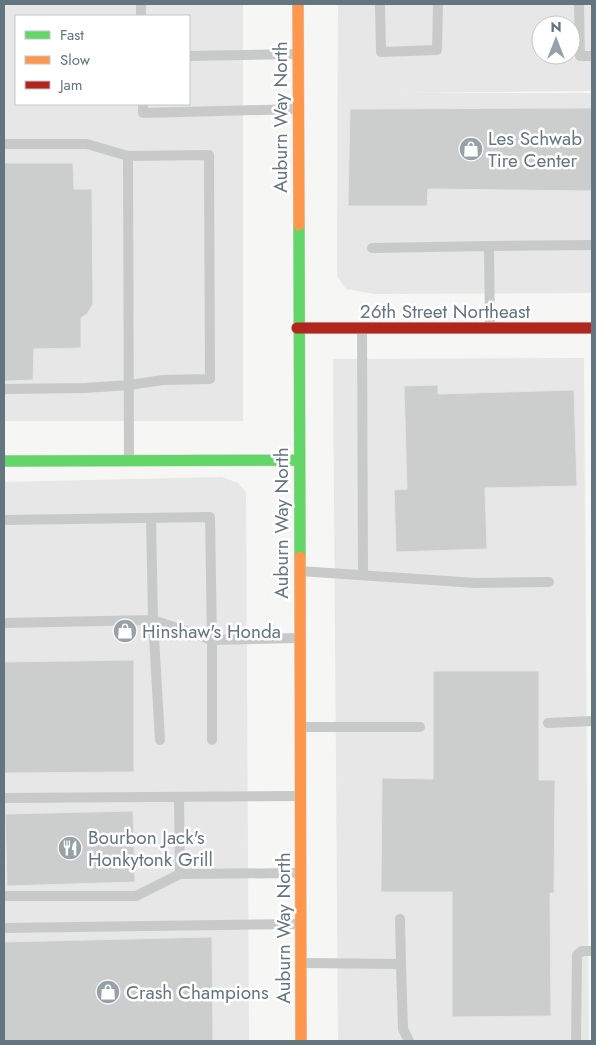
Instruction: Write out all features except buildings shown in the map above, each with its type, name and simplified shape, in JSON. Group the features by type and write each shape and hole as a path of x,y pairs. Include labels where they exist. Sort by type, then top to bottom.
{"main road":[{"name":"Auburn Way North","path":"298,4 297,328 302,1041"},
{"name":"26th Street Northeast","path":"297,328 592,328"},
{"path":"4,461 298,460"}],"lane":[{"path":"380,4 381,52 437,50 438,4"},
{"path":"579,4 580,56 592,56"},
{"path":"190,56 298,54"},
{"path":"143,105 143,112 298,109"},
{"path":"4,144 87,144 128,156 209,155 210,379 163,380 129,385 4,389"},
{"path":"128,156 129,461"},
{"path":"372,248 592,245"},
{"path":"490,246 490,328"},
{"path":"362,328 363,575"},
{"path":"4,520 210,517 212,740"},
{"path":"151,518 153,620 160,740"},
{"path":"299,571 476,583 549,582"},
{"path":"4,623 153,620 212,640 299,638"},
{"path":"548,723 592,721"},
{"path":"300,727 420,727"},
{"path":"4,798 300,796"},
{"path":"179,797 180,874"},
{"path":"4,896 136,896 180,874 300,873"},
{"path":"400,919 403,1029 409,1041"},
{"path":"4,928 301,924"},
{"path":"576,1041 577,956 582,951 592,951"},
{"path":"301,963 401,964"}],"shaded area":[{"path":"4,4 243,4 243,421 4,421"},
{"path":"338,4 592,4 592,91 395,93 592,93 592,293 374,294 346,289 337,276"},
{"path":"584,358 589,1041 338,1041 333,359"},
{"path":"222,477 238,483 246,492 249,1041 4,1041 4,482"}],"traffic: fast":[{"path":"299,225 300,557"},
{"path":"4,461 298,460"}],"traffic: slow":[{"path":"298,4 299,225"},
{"path":"300,557 301,1041"}],"traffic: jam":[{"path":"297,328 592,328"}],"place":[{"name":"Les Schwab Tire Center","path":"471,149"},
{"name":"Hinshaw's Honda","path":"125,631"},
{"name":"Bourbon Jack's Honkytonk Grill","path":"70,848"},
{"name":"Crash Champions","path":"108,992"}]}
